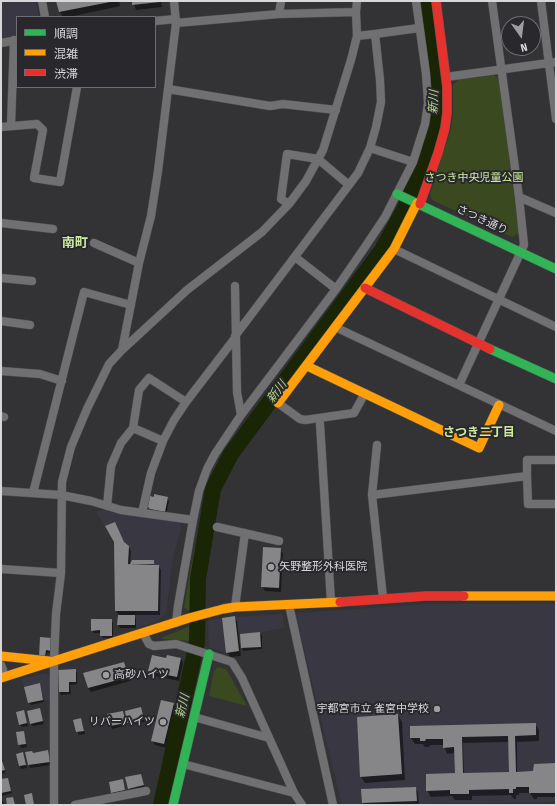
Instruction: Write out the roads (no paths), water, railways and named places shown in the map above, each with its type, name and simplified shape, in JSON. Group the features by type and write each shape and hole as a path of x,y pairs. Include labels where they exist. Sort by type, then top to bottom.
{"street":[{"path":"42,1 45,16"},
{"path":"122,350 153,200 176,21 174,1"},
{"path":"279,14 281,1"},
{"path":"54,805 54,661 56,614 61,573 61,494 62,482 71,447 84,415 109,364 122,350 187,290 262,232 289,204 306,181 323,150 352,60 357,36 357,1"},
{"path":"365,393 354,413 304,420 300,419 278,403 394,249 408,225 413,162 425,124 428,103 426,74 416,1"},
{"path":"176,622 198,491 215,454 241,415 336,289 376,231 410,200 445,128 448,96 436,1"},
{"path":"459,386 524,245 519,197 492,1"},
{"path":"541,1 552,62 556,119"},
{"path":"156,21 279,14 356,12"},
{"path":"357,36 419,28"},
{"path":"142,513 150,473 174,420 358,173 370,148 381,102 375,34"},
{"path":"1,43 16,40 11,126"},
{"path":"446,77 552,62"},
{"path":"1,127 38,124 43,130 34,178 60,182 77,88"},
{"path":"168,89 270,106 283,104 336,110"},
{"path":"370,148 413,162"},
{"path":"289,204 281,200 287,154 318,159 349,185"},
{"path":"519,197 556,213"},
{"name":"さつき通り","path":"410,200 556,269"},
{"path":"1,223 53,229"},
{"path":"94,243 139,264"},
{"path":"394,249 556,327"},
{"path":"296,257 336,289"},
{"path":"1,278 32,281"},
{"path":"235,286 237,392 241,415"},
{"path":"365,288 478,344 556,380"},
{"path":"33,493 84,292 131,305"},
{"path":"1,321 30,325"},
{"path":"335,327 556,431"},
{"path":"307,366 479,448 500,405"},
{"path":"1,371 40,374 62,381"},
{"path":"108,506 111,466 121,443 133,428 139,390 149,378 186,402"},
{"path":"320,424 331,602"},
{"path":"133,428 163,442"},
{"path":"377,446 372,496 383,598"},
{"path":"556,460 527,460 528,504 556,504"},
{"path":"372,496 527,476"},
{"path":"1,491 61,494 90,500 121,510 193,520"},
{"path":"217,527 279,541"},
{"path":"235,607 246,533"},
{"path":"1,569 61,573"},
{"path":"1,678 205,613 235,607 434,596 556,596"},
{"path":"289,605 333,805"},
{"path":"143,633 148,644 154,646 176,644 232,662 242,678 294,793 302,805"},
{"path":"173,805 209,654"},
{"path":"1,656 54,661"},
{"path":"1,665 1,673"},
{"path":"194,717 269,738"},
{"path":"183,764 294,793"},
{"path":"74,805 146,791"}],"waterway":[{"name":"新川","path":"161,805 197,642 198,579 213,489 231,454 382,250 405,208 430,141 437,96 424,1"}],"place":[{"name":"矢野整形外科医院","path":"271,567"},
{"name":"高砂ハイツ","path":"106,675"},
{"name":"宇都宮市立 雀宮中学校","path":"437,709"},
{"name":"リバーハイツ","path":"163,722"}],"district":[{"name":"南町","path":"75,243"},
{"name":"さつき二丁目","path":"479,433"}],"park label":[{"name":"さつき中央児童公園","path":"474,178"}]}
